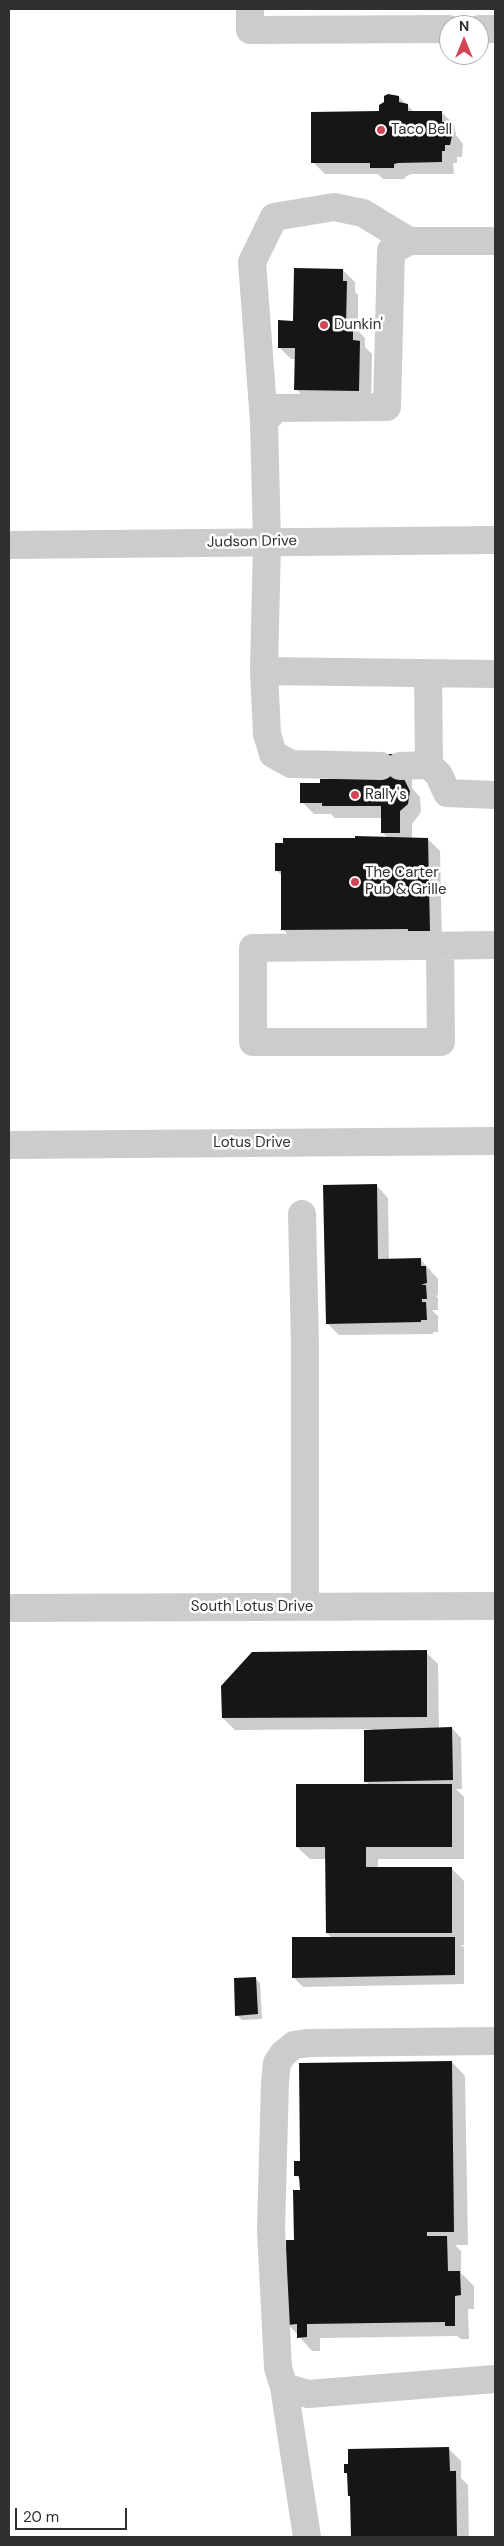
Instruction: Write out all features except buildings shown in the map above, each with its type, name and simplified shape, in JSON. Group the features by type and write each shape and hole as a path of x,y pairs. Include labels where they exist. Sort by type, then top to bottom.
{"street":[{"path":"250,9 250,30 439,29"},
{"path":"409,241 363,212 334,207 274,217 252,262 264,422 266,542 264,670 268,734 273,754 292,764 429,765"},
{"path":"264,422 276,408 387,406 391,251 409,241 495,241"},
{"name":"Judson Drive","path":"9,545 495,540"},
{"path":"264,670 495,674"},
{"path":"428,673 429,765 439,775 447,793 495,794"},
{"path":"440,946 441,1042 253,1042 253,948 495,944"},
{"name":"Lotus Drive","path":"9,1145 495,1141"},
{"path":"302,1214 305,1346 305,1607"},
{"name":"South Lotus Drive","path":"9,1608 495,1606"},
{"path":"306,2537 284,2387 278,2368 271,2230 274,2082 277,2063 283,2054 294,2045 309,2042 495,2041"},
{"path":"284,2387 308,2394 495,2380"}],"place":[{"name":"Taco Bell","path":"381,130"},
{"name":"Dunkin'","path":"324,325"},
{"name":"Rally's","path":"355,795"},
{"name":"The Carter Pub & Grille","path":"355,882"}]}
